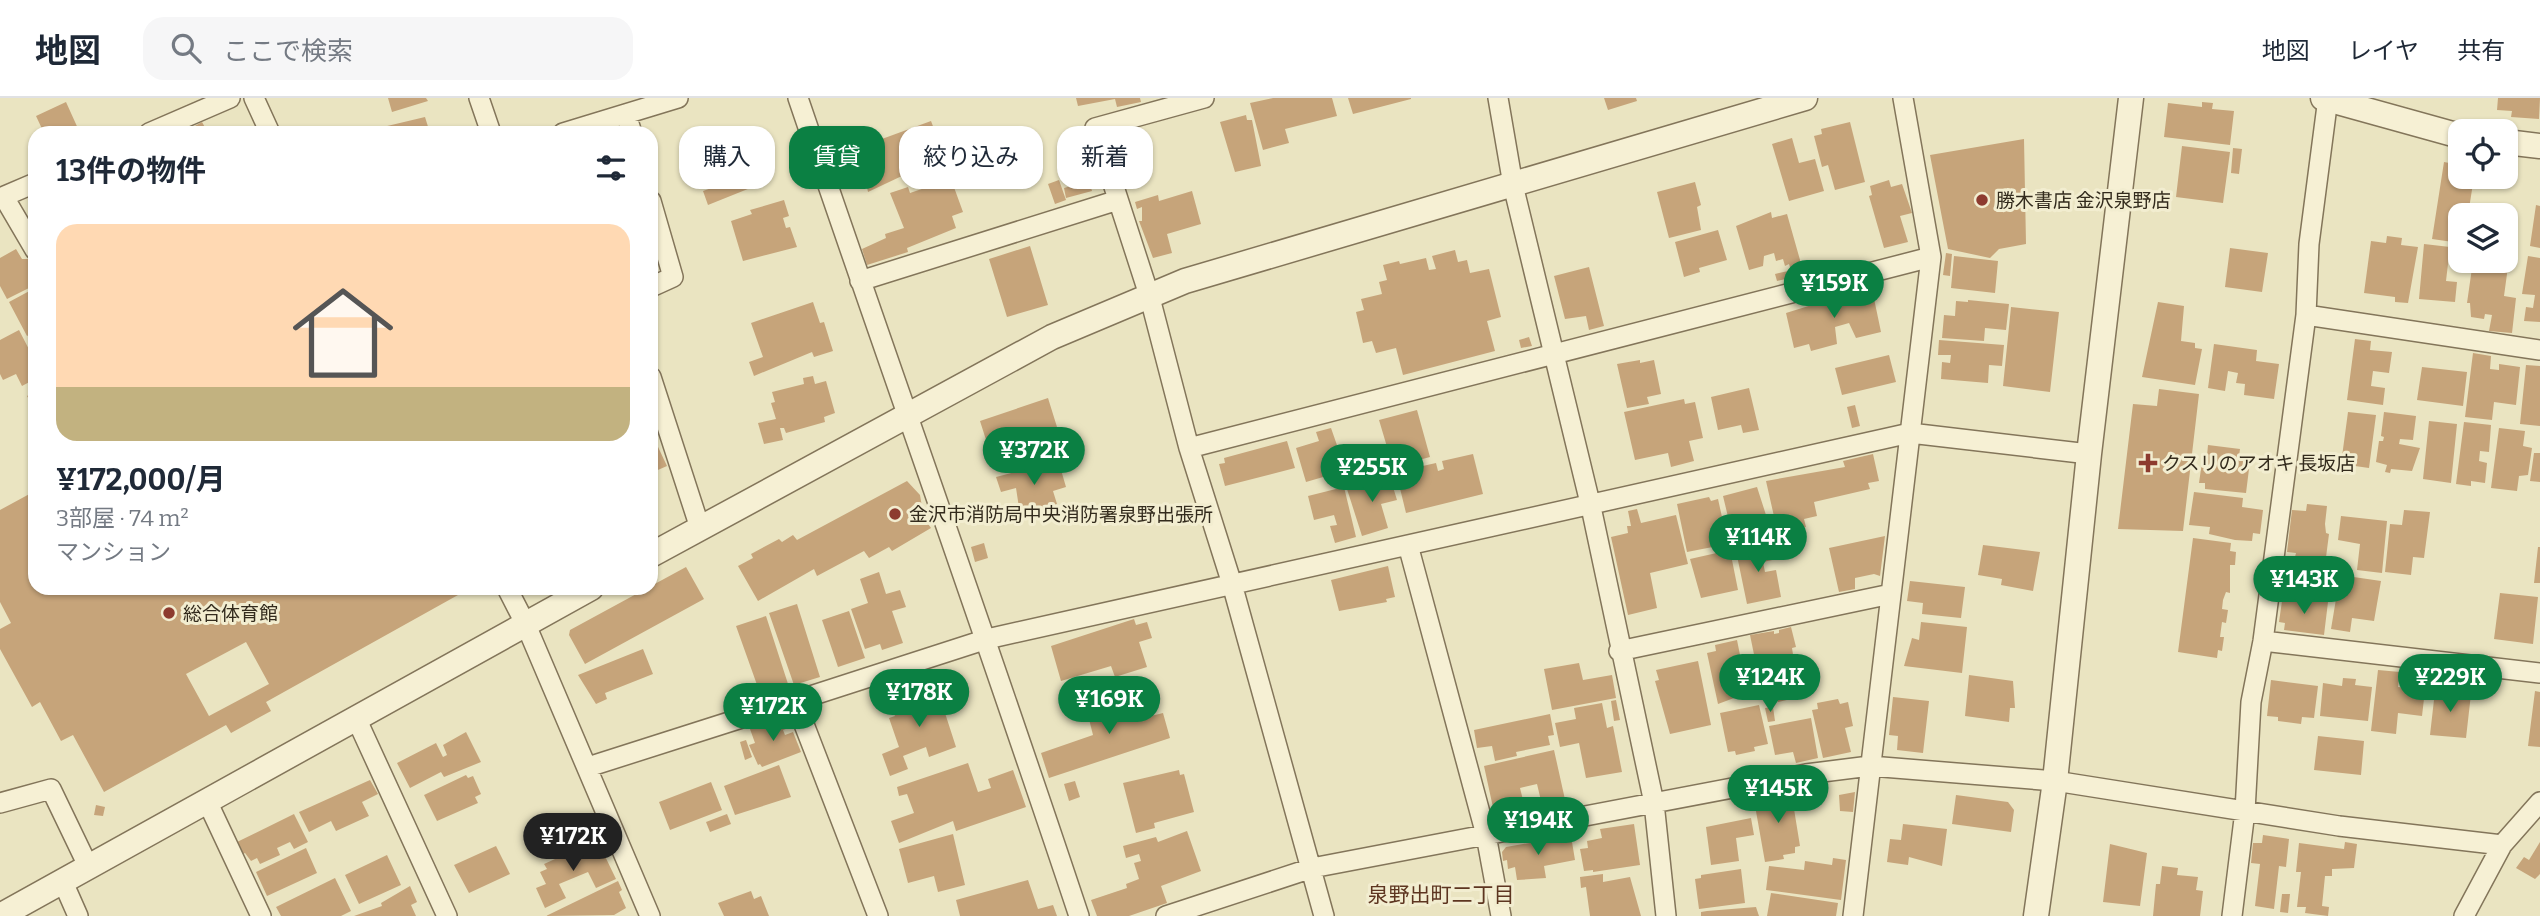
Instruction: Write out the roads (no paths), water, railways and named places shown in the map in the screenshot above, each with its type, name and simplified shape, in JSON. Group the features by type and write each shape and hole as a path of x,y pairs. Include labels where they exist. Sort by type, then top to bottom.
{"street":[{"path":"165,126 230,98"},
{"path":"254,98 268,126"},
{"path":"479,98 489,126"},
{"path":"587,126 678,98"},
{"path":"798,98 906,416 987,639 1079,916"},
{"path":"1205,98 1095,128 1150,298 1189,448 1232,584 1324,916"},
{"path":"1498,98 1513,185 1591,507 1619,651 1654,803 1666,916"},
{"path":"658,551 1052,337 1185,281 1805,98"},
{"path":"1853,916 1931,257 1903,98"},
{"path":"2036,916 2055,781 2089,454 2131,98"},
{"path":"2232,916 2245,811 2251,702 2263,641 2306,315 2309,244 2326,99 2448,133"},
{"path":"626,114 630,126"},
{"path":"2518,143 2540,146"},
{"path":"28,186 2,197 28,239"},
{"path":"860,281 1118,200"},
{"path":"658,225 673,277 658,284"},
{"path":"1189,448 1931,257"},
{"path":"2306,315 2540,350"},
{"path":"658,399 700,528"},
{"path":"588,767 987,639 1591,507 1910,433 2089,454"},
{"path":"1408,545 1486,835 1501,916"},
{"path":"1619,651 1891,594"},
{"path":"511,595 588,767 650,916"},
{"path":"0,916 579,595"},
{"path":"2263,641 2540,673"},
{"path":"795,701 878,916"},
{"path":"356,718 447,916"},
{"path":"1166,916 1312,868 1806,774 1870,766 2055,781 2339,826 2502,845"},
{"path":"0,803 51,789 89,868"},
{"path":"207,801 261,916"},
{"path":"2464,916 2502,845 2540,802"},
{"path":"63,882 78,916"}],"place":[{"name":"勝木書店 金沢泉野店","path":"1982,200"},
{"name":"クスリのアオキ 長坂店","path":"2148,463"},
{"name":"金沢市消防局中央消防署泉野出張所","path":"895,514"},
{"name":"総合体育館","path":"169,613"}],"district":[{"name":"泉野出町二丁目","path":"1441,895"}]}
